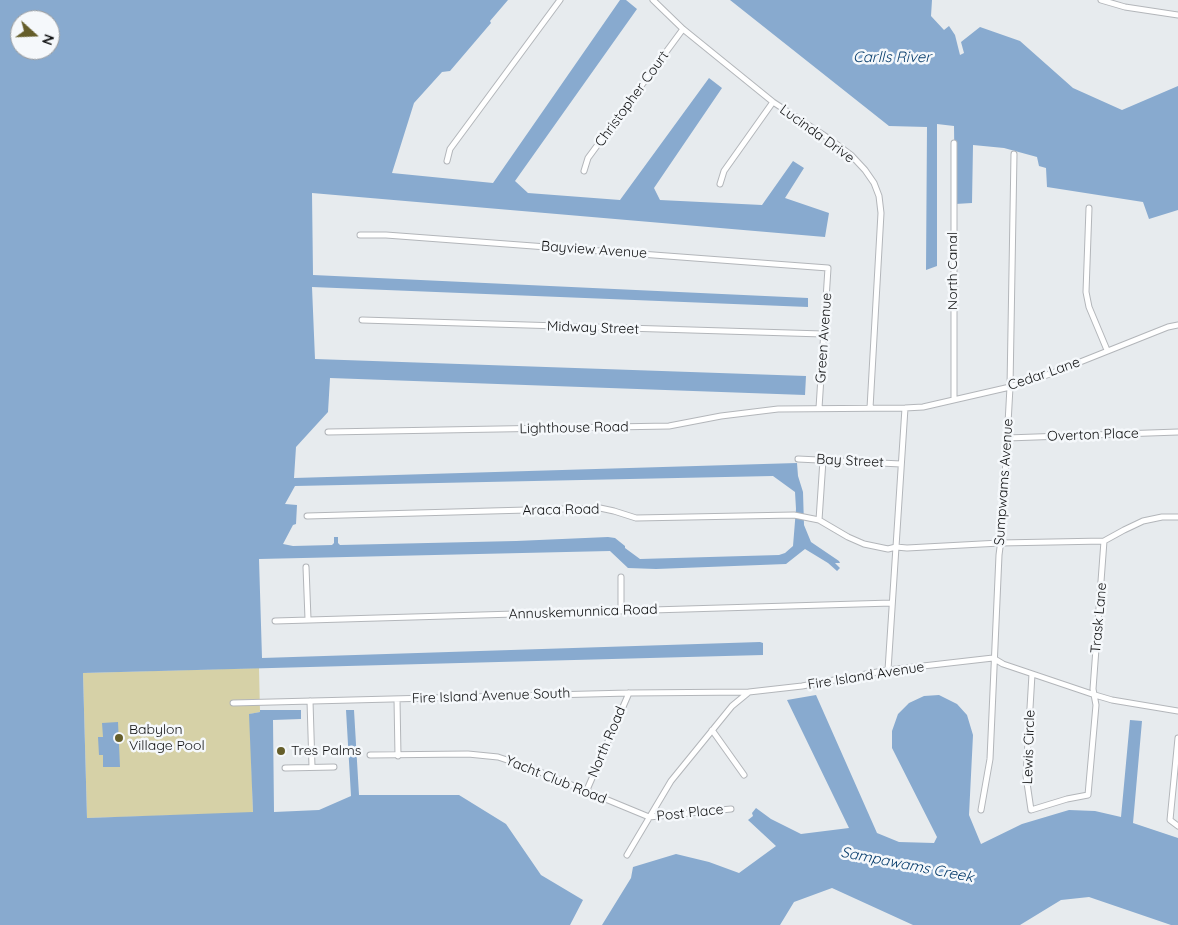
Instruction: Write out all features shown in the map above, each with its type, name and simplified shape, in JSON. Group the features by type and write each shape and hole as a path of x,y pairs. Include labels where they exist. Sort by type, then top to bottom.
{"street":[{"path":"447,161 450,149 560,0"},
{"name":"Lucinda Drive","path":"653,0 684,29 773,102 832,140 851,155 869,176 879,196 880,223 870,408"},
{"path":"1101,0 1126,7 1178,15"},
{"name":"Christopher Court","path":"584,171 588,158 684,29"},
{"path":"720,184 724,171 773,102"},
{"name":"North Canal","path":"954,143 954,399"},
{"name":"Sumpwams Avenue","path":"981,810 990,758 1000,543 1010,387 1014,154"},
{"path":"1089,208 1086,292 1088,307 1107,350"},
{"name":"Bayview Avenue","path":"360,235 386,235 828,268"},
{"name":"Green Avenue","path":"819,408 828,268"},
{"name":"Midway Street","path":"362,320 824,334"},
{"name":"Cedar Lane","path":"819,408 924,407 1010,387 1050,374 1107,350 1178,325"},
{"name":"Lighthouse Road","path":"328,432 669,426 747,412 819,408"},
{"path":"888,670 905,408"},
{"name":"Overton Place","path":"1007,438 1178,432"},
{"name":"Bay Street","path":"798,459 901,464"},
{"path":"819,520 823,460"},
{"name":"Araca Road","path":"308,516 600,508 636,518 805,516 819,520 848,538 864,544 888,549 896,547 1000,543 1104,541"},
{"path":"1104,541 1142,521 1162,517 1178,517"},
{"name":"Trask Lane","path":"1095,695 1093,689 1104,541"},
{"path":"306,567 308,619"},
{"path":"621,577 621,611"},
{"name":"Annuskemunnica Road","path":"275,621 892,603"},
{"path":"994,658 1003,664 1112,700 1178,711"},
{"name":"Fire Island Avenue","path":"749,692 802,686 888,670 994,658"},
{"name":"Lewis Circle","path":"1032,674 1026,776 1031,810 1088,795 1096,705 1095,695"},
{"path":"627,855 671,781 732,706 749,692"},
{"name":"Fire Island Avenue South","path":"233,703 628,693 749,692"},
{"name":"North Road","path":"586,792 628,693"},
{"path":"397,699 398,756"},
{"path":"310,701 312,767"},
{"path":"712,730 744,775"},
{"path":"1178,738 1176,774 1170,820 1178,826"},
{"name":"Yacht Club Road","path":"370,755 468,754 498,757 528,767 649,817"},
{"path":"285,768 334,767"},
{"name":"Post Place","path":"649,817 731,809"}],"shaded area":[{"path":"259,668 260,712 250,714 253,813 87,818 83,673"}],"water":[{"path":"0,0 508,0 450,71 442,72 414,103 392,173 493,183 620,0 626,0 637,9 515,181 528,193 620,200 709,78 722,88 654,188 660,200 762,205 793,161 804,168 785,198 829,213 825,237 312,193 313,275 808,298 808,307 312,287 315,359 806,376 805,395 330,378 328,412 296,447 294,478 797,463 798,476 803,492 804,525 811,542 839,561 840,563 835,563 840,568 837,571 805,549 786,564 656,569 628,568 610,551 259,559 262,658 760,642 763,643 763,655 83,673 87,818 253,812 249,714 260,712 260,710 301,710 301,719 273,720 274,812 319,810 351,796 346,710 354,710 359,795 459,795 506,824 541,875 583,900 570,925 0,925","holes":["773,476 795,492 796,509 793,546 785,553 779,555 640,559 615,538 608,537 340,545 338,537 334,537 332,545 293,546 283,544 293,525 296,524 297,505 285,504 295,486"]},
{"name":"Carlls River","path":"730,0 932,0 931,16 944,30 949,26 955,35 960,55 964,53 961,42 980,27 1020,41 1073,88 1122,110 1178,86 1178,210 1149,219 1143,202 1047,187 1046,168 1039,166 1037,157 1004,148 973,145 972,203 955,204 954,126 937,124 937,266 926,270 927,127 889,126"},
{"name":"Sampawams Creek","path":"816,695 877,833 899,842 934,843 937,837 892,748 892,731 898,714 909,703 924,696 939,695 957,704 967,715 973,735 969,815 981,844 1022,824 1069,810 1095,811 1121,817 1130,720 1142,721 1133,823 1178,838 1178,925 1171,925 1089,897 1061,900 1020,925 913,925 832,888 794,902 780,925 602,925 631,878 633,867 676,854 709,862 739,873 776,846 748,820 753,816 752,813 756,808 771,819 801,834 849,828 787,700"},
{"path":"118,722 120,767 103,767 103,755 99,755 98,737 103,737 102,723"}],"place":[{"name":"Babylon Village Pool","path":"119,738"},
{"name":"Tres Palms","path":"281,751"}]}
